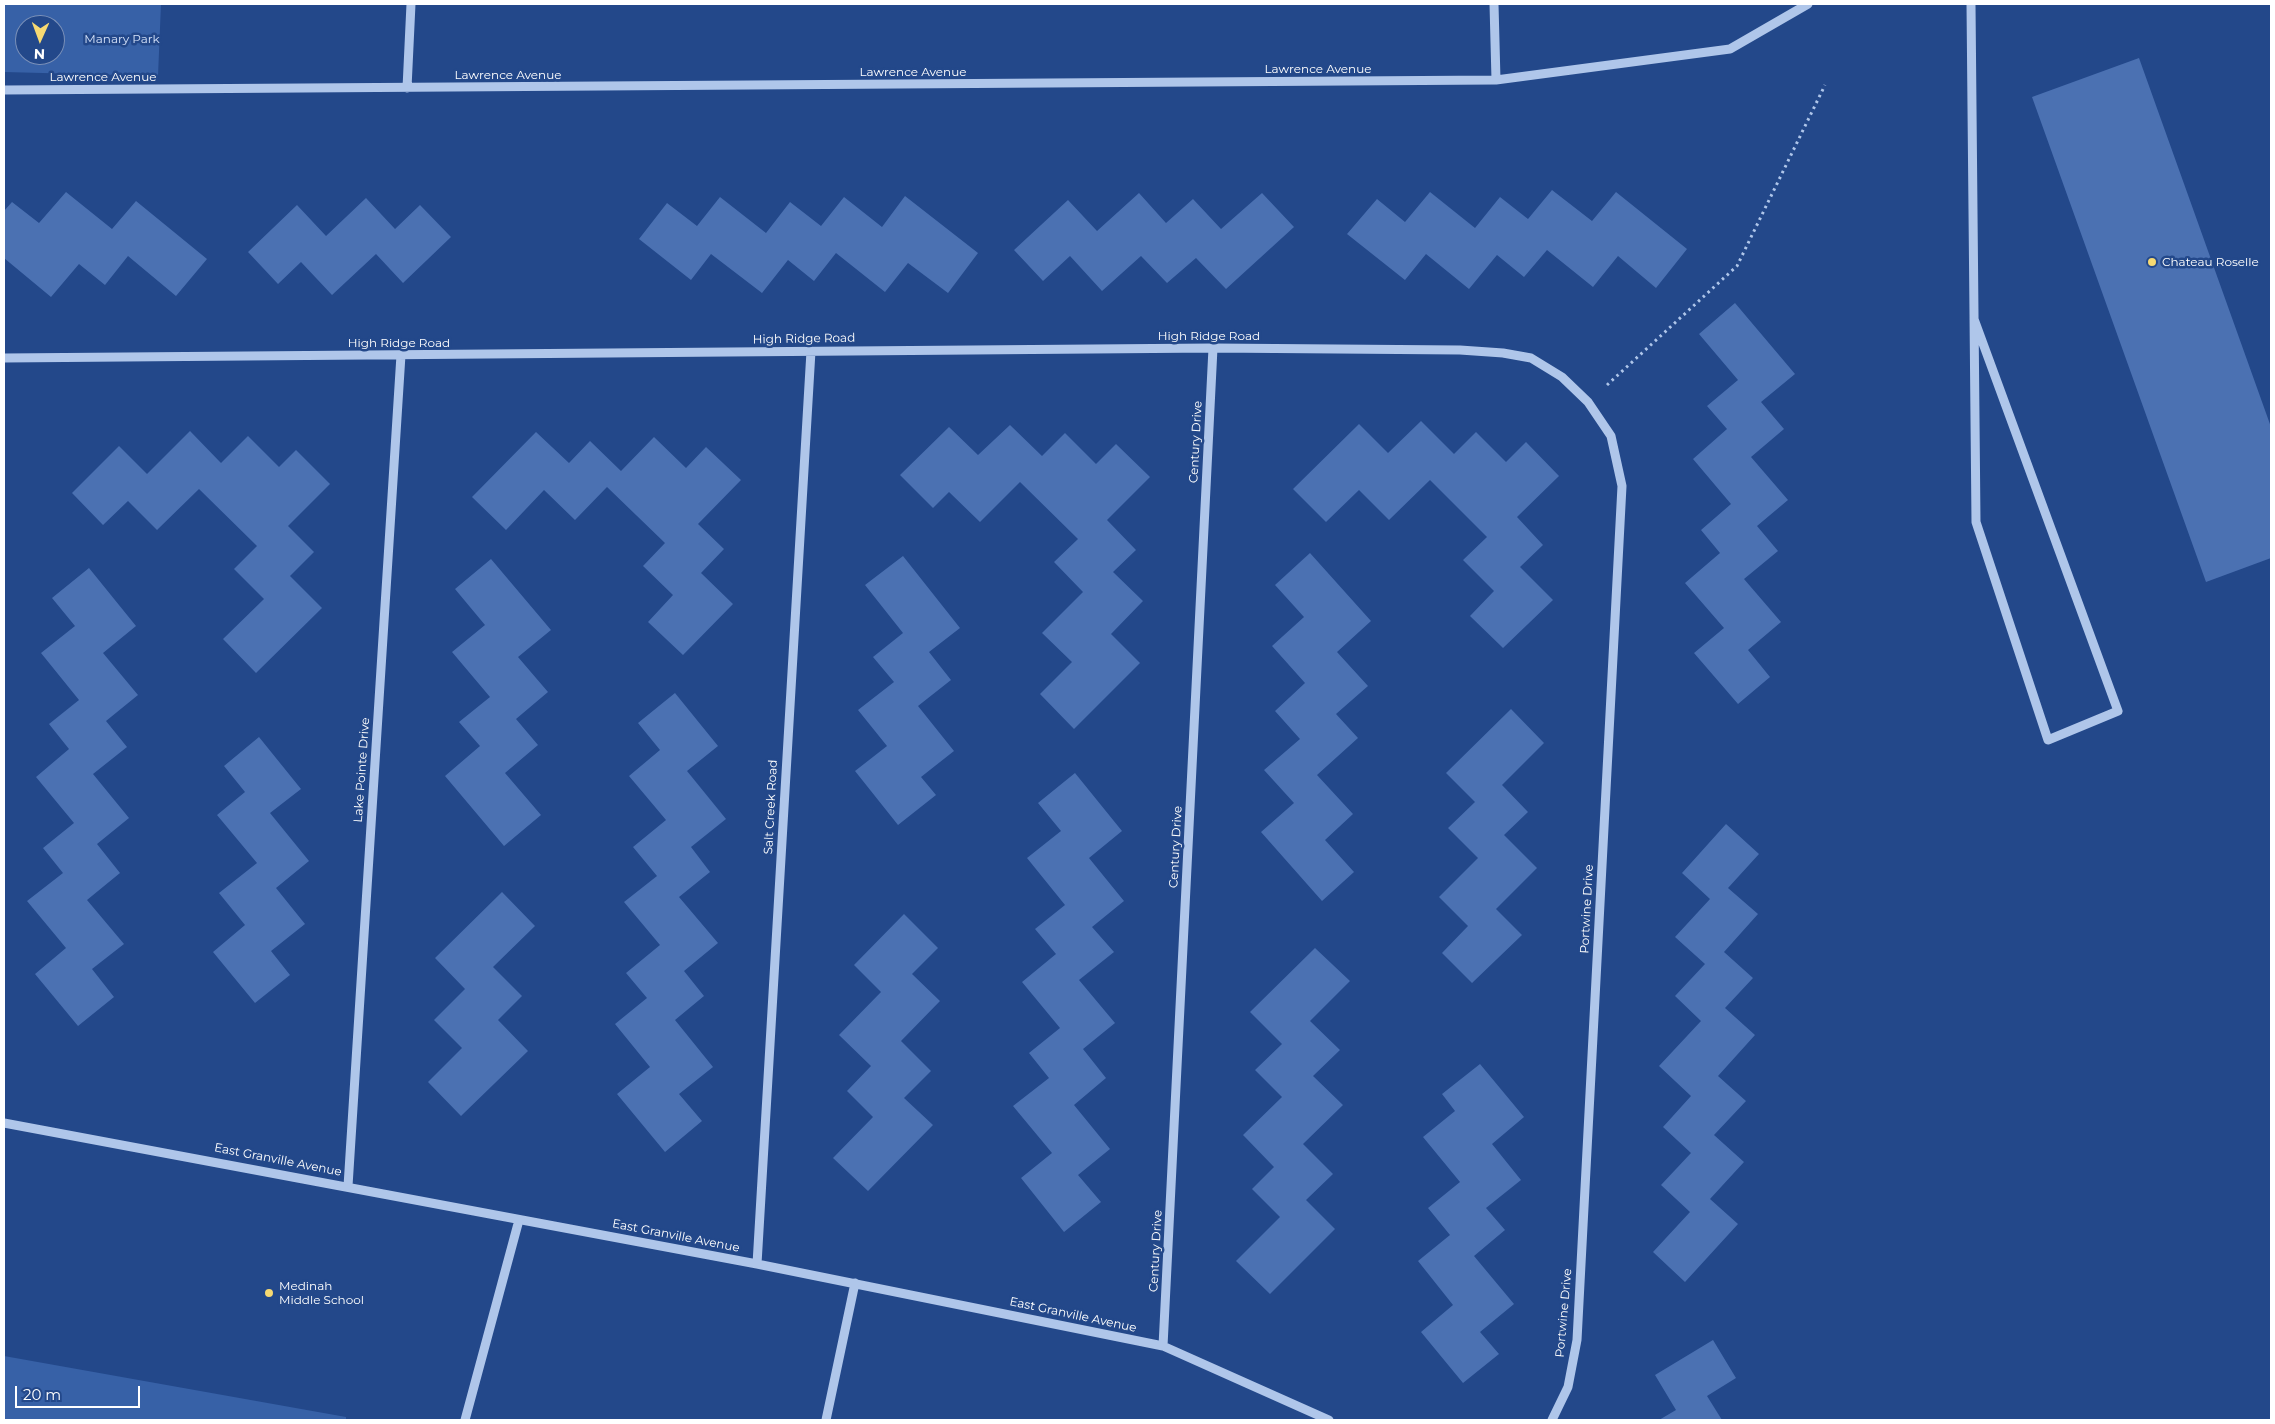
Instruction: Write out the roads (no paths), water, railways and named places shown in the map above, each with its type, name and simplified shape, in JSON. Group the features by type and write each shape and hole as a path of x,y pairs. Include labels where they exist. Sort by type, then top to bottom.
{"street":[{"path":"407,88 411,4"},
{"path":"1494,4 1496,80"},
{"name":"Lawrence Avenue","path":"4,90 1496,80 1730,49 1808,4"},
{"path":"1971,4 1974,320 1976,522 2048,740 2118,711 1974,320"},
{"name":"High Ridge Road","path":"4,358 1213,348 1460,350 1503,353 1531,358 1562,377 1588,402"},
{"name":"Century Drive","path":"1164,1346 1213,348"},
{"name":"Salt Creek Road","path":"757,1264 811,351"},
{"name":"Lake Pointe Drive","path":"348,1186 401,356"},
{"name":"Portwine Drive","path":"1552,1420 1568,1387 1577,1340 1622,486 1611,436 1588,402"},
{"name":"East Granville Avenue","path":"4,1123 757,1264 1164,1346 1329,1420"},
{"path":"465,1420 518,1220"},
{"path":"826,1420 855,1283"}],"place":[{"name":"Chateau Roselle","path":"2152,262"},
{"name":"Medinah Middle School","path":"269,1293"}],"park label":[{"name":"Manary Park","path":"122,39"}]}
